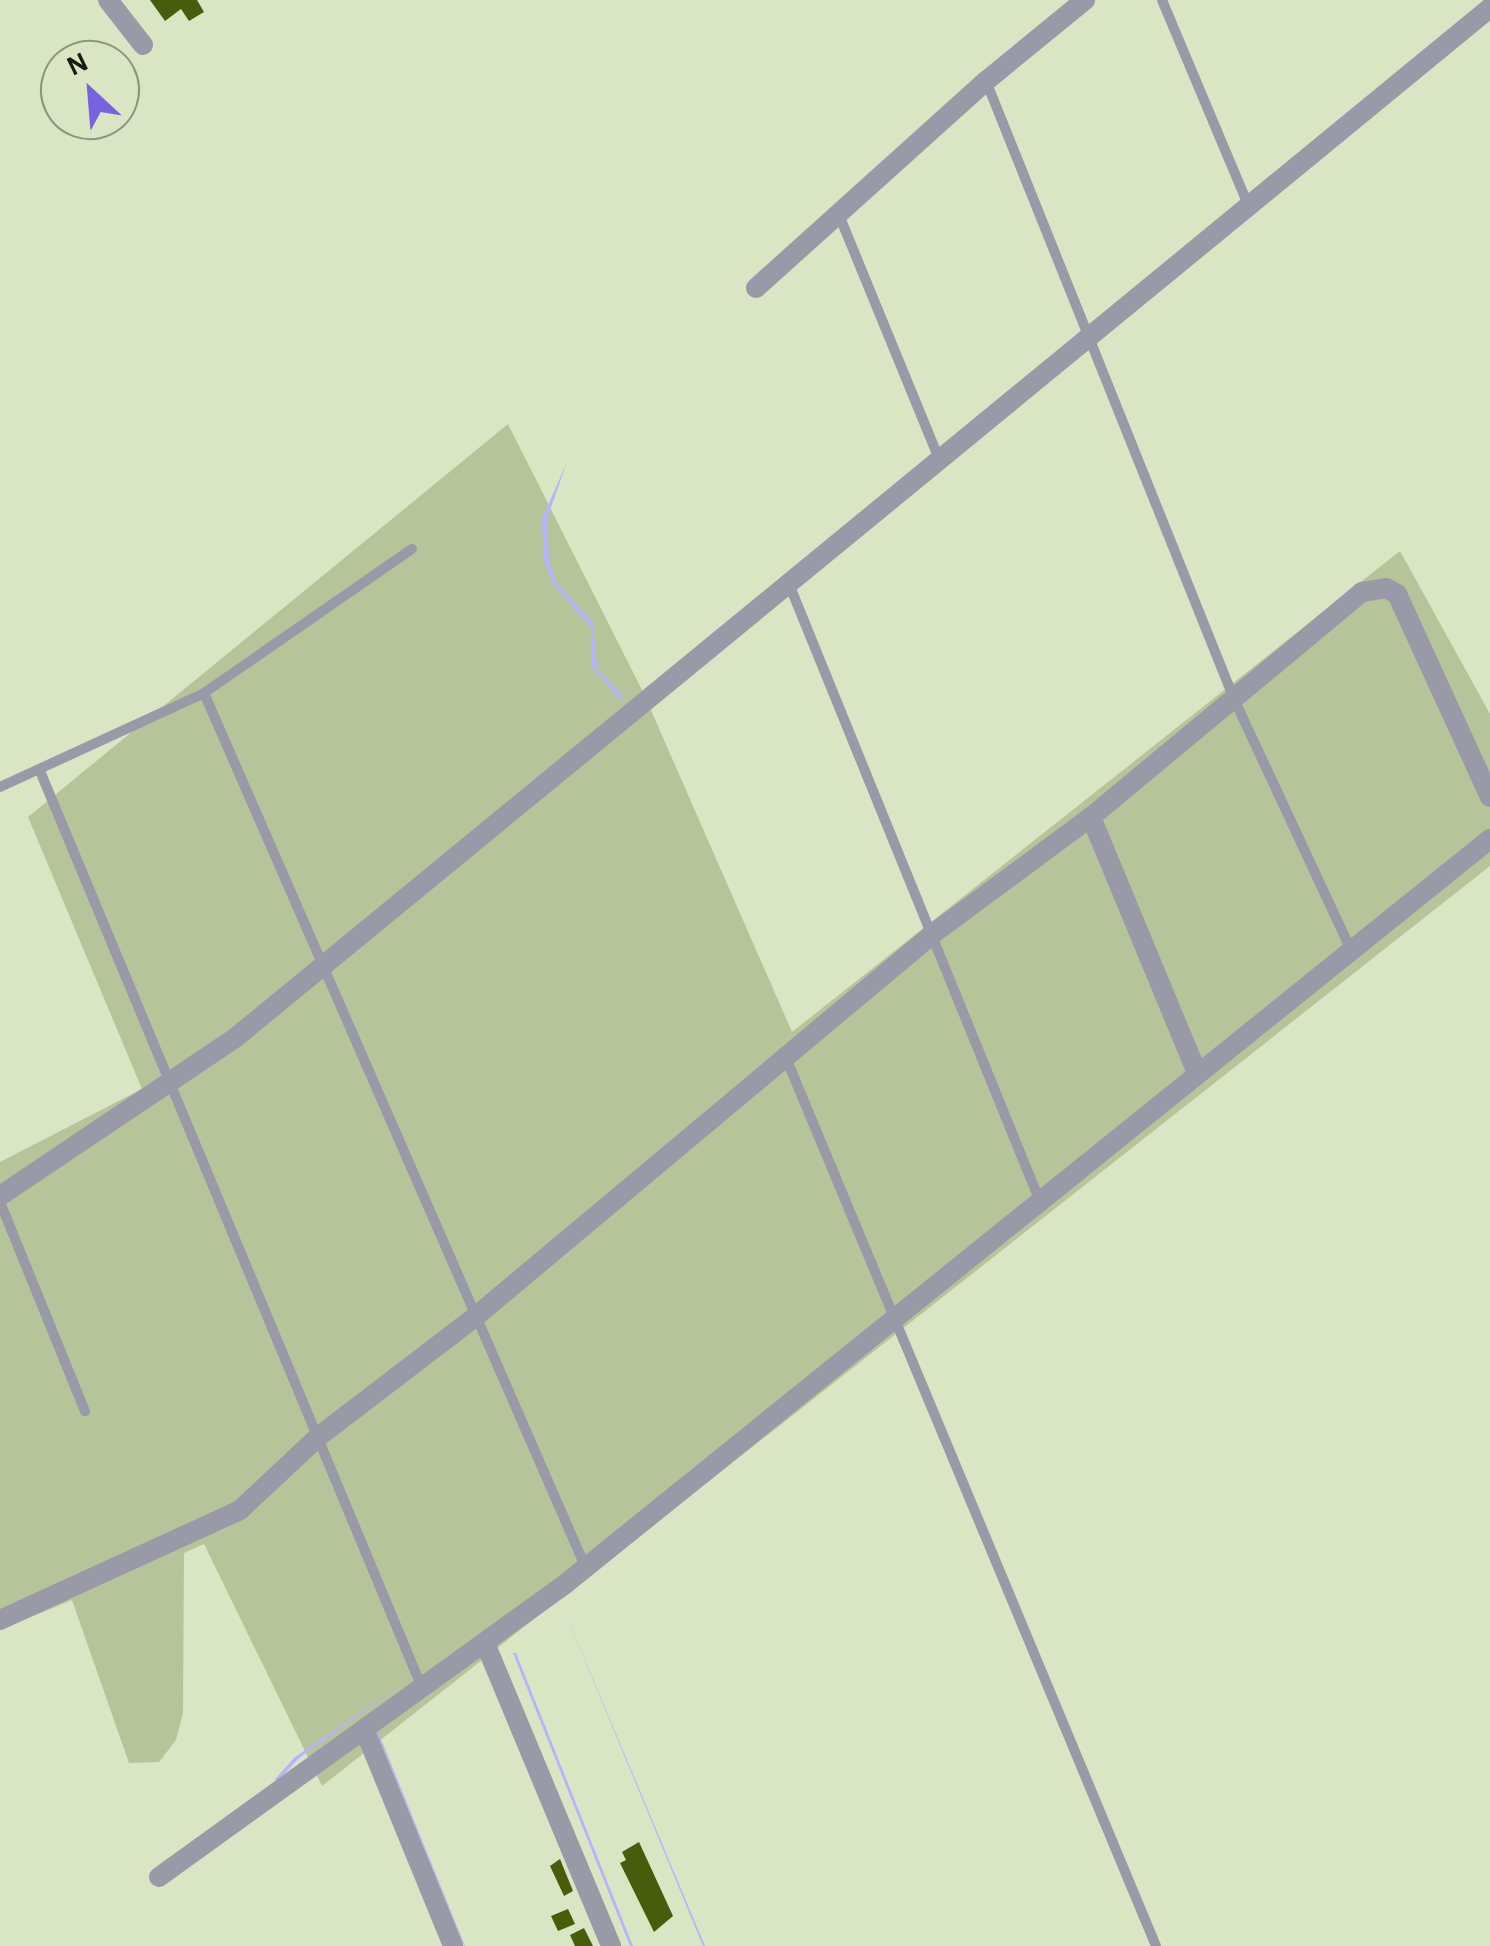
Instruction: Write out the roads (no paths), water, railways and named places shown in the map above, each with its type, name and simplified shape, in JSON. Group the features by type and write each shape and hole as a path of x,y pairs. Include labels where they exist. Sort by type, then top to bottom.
{"street":[{"path":"108,0 143,46"},
{"path":"756,288 986,81 1085,0"},
{"path":"0,1199 174,1083 324,964 1490,8"},
{"path":"0,1620 215,1526 318,1437 475,1318 934,934 1091,818 1362,592 1386,588 1405,608 1490,797"},
{"path":"1091,818 1197,1073"},
{"path":"159,1877 365,1731 585,1566 1490,839"},
{"path":"485,1643 610,1946"},
{"path":"365,1731 453,1946"}],"lane":[{"path":"1162,0 1248,204"},
{"path":"986,81 1234,699 1352,951"},
{"path":"839,214 939,460"},
{"path":"0,787 204,693 412,549"},
{"path":"789,583 1038,1199"},
{"path":"204,693 585,1566"},
{"path":"40,771 174,1083 422,1688"},
{"path":"786,1058 1156,1946"},
{"path":"0,1199 85,1411"}]}
